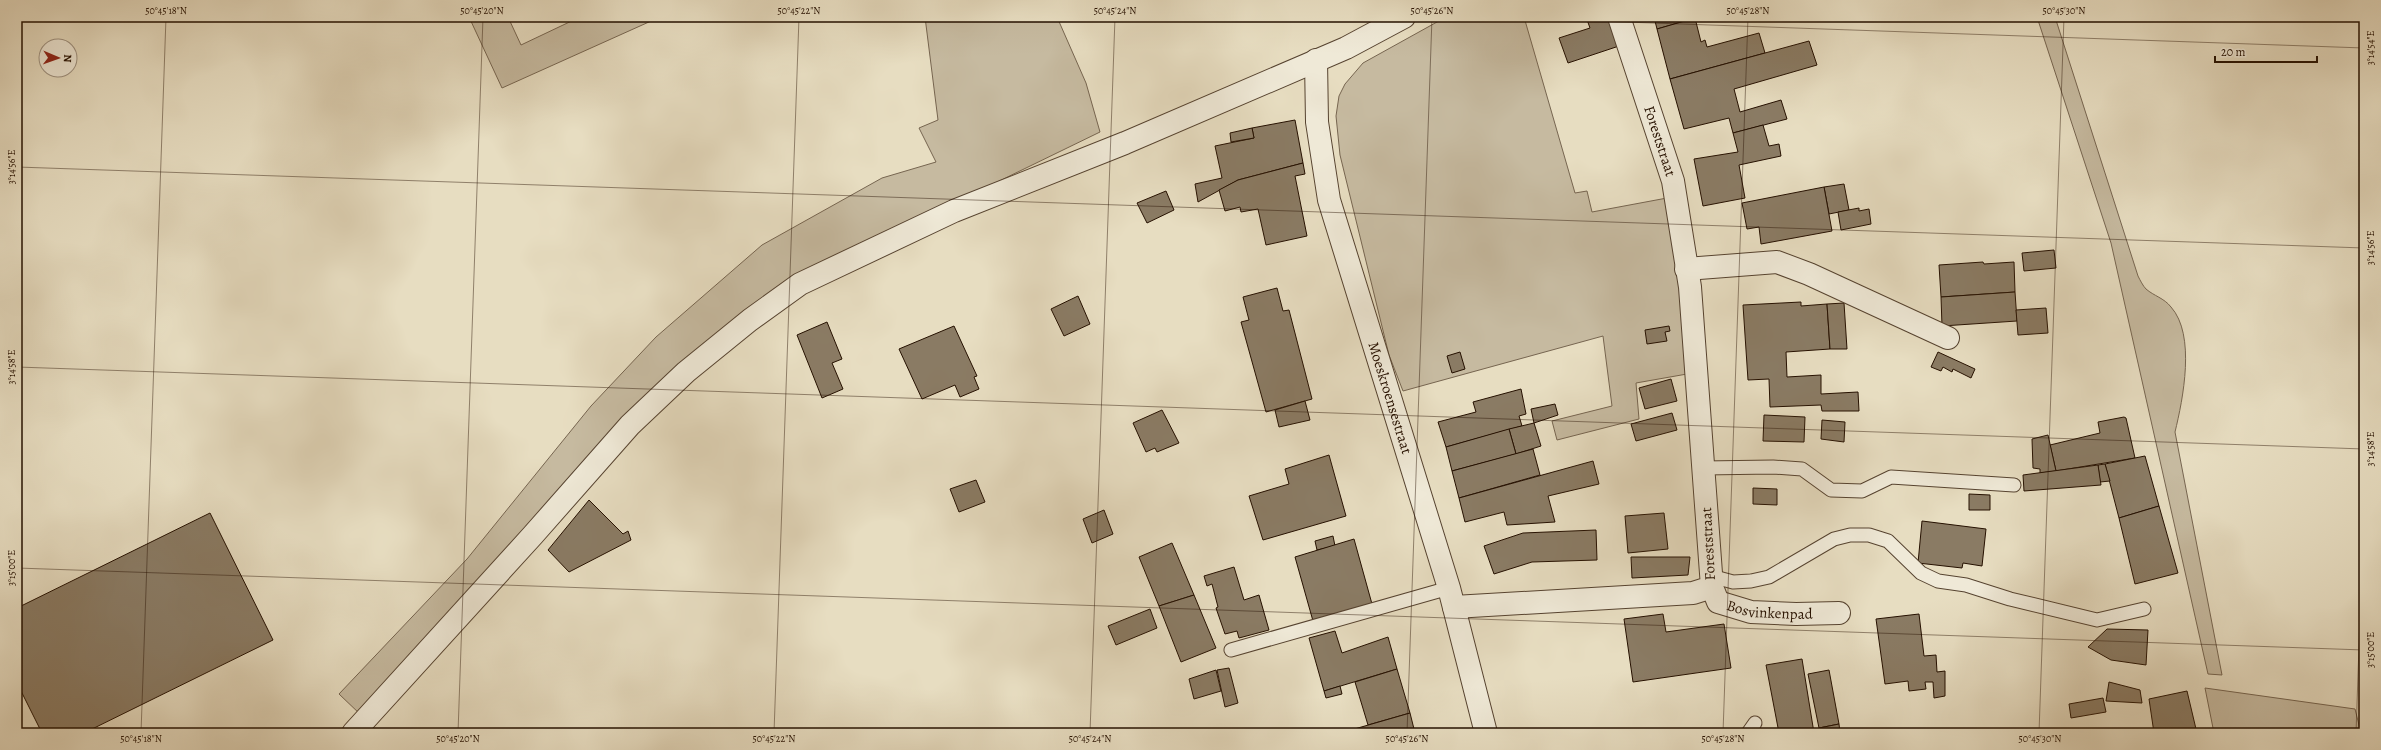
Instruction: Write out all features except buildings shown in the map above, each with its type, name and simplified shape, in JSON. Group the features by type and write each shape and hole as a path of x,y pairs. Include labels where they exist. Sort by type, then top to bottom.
{"street":[{"path":"353,733 533,535 630,425 686,372 750,320 800,284 954,211 1125,144 1346,48 1404,17"},
{"name":"Foreststraat","path":"1451,598 1693,593 1711,582 1690,288 1673,181 1619,17"},
{"name":"Moeskroensestraat","path":"1316,60 1317,122 1329,200 1451,598 1486,733"},
{"path":"1686,269 1777,262 1809,274 1948,338"},
{"name":"Bosvinkenpad","path":"1711,582 1718,602 1751,612 1796,614 1839,613"}],"lane":[{"path":"1703,468 1773,467 1802,470 1831,490 1862,491 1890,477 2014,485"},
{"path":"1711,582 1751,581 1769,577 1834,539 1850,535 1869,535 1888,541 1921,573 1938,581 1966,585 2017,601 2097,620 2144,609"},
{"path":"1231,650 1451,598"}],"shaded area":[{"path":"469,17 508,17 521,45 580,17 660,17 502,88"},
{"path":"925,17 1057,17 1086,83 1100,132 989,186 718,338 361,715 339,694 467,559 591,406 656,337 762,245 882,178 936,162 919,128 938,120"},
{"path":"1446,17 1524,17 1575,193 1587,191 1592,212 1667,198 1679,284 1687,374 1636,383 1639,419 1557,440 1552,421 1612,406 1603,336 1403,391 1389,355 1340,155 1336,116 1339,96 1345,84 1363,63"},
{"path":"2037,17 2055,17 2138,276 2146,289 2165,301 2179,319 2185,350 2185,368 2184,385 2175,432 2222,675 2208,674 2111,243"},
{"path":"2205,688 2355,709 2361,733 2214,733"}]}
